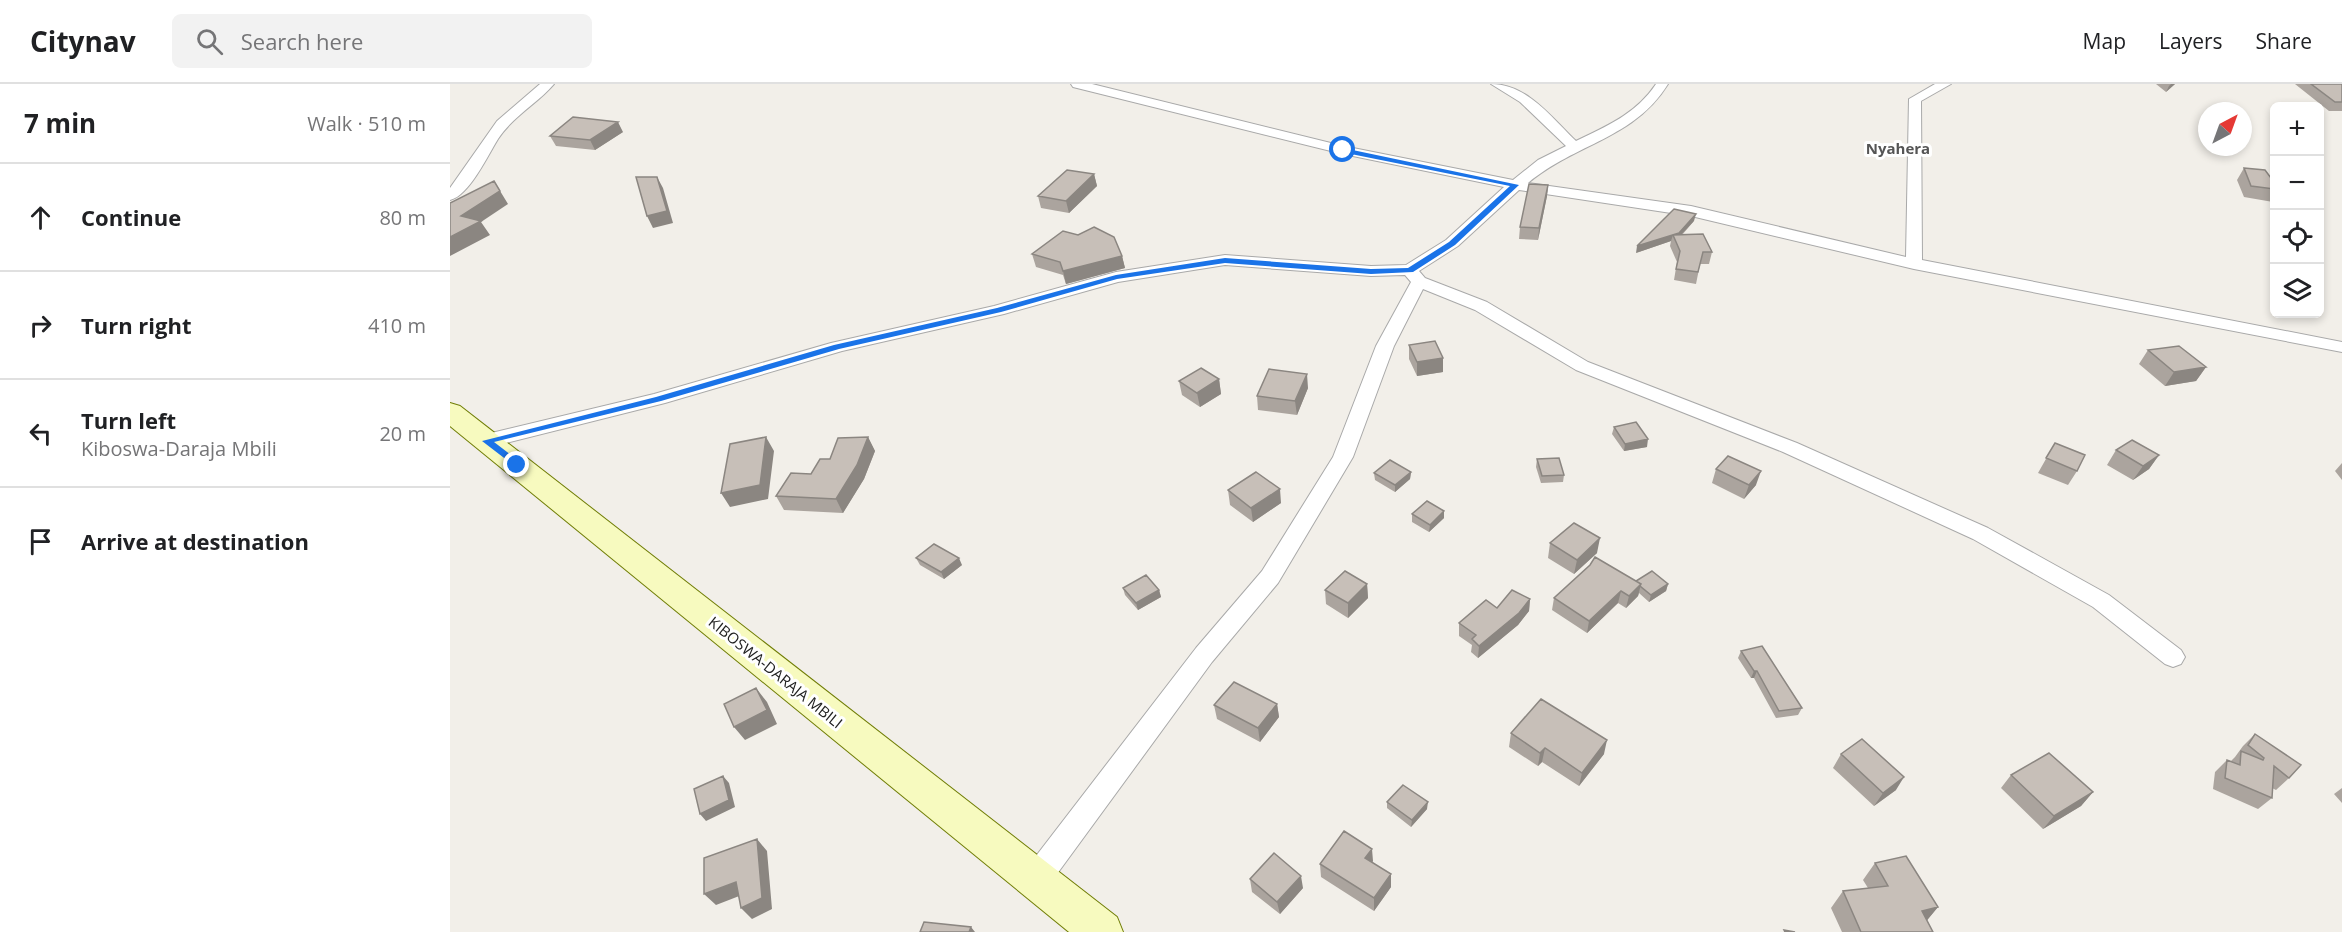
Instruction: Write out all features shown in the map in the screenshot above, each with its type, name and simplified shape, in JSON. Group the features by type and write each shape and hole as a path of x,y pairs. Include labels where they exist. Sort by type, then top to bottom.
{"main road":[{"name":"KIBOSWA-DARAJA MBILI","path":"462,425 1102,932"}],"street":[{"path":"450,196 461,187 479,155 504,121 548,84"},
{"path":"1077,84 1343,150 1515,185 1691,211 1862,254 2342,347"},
{"path":"1497,84 1525,99 1574,147"},
{"path":"1036,879 1204,655 1270,577 1342,456 1415,276 1515,185 1543,163 1628,121 1650,103 1662,84"},
{"path":"1914,264 1915,99 1945,84"},
{"path":"462,425 658,399 837,347 999,310 1116,277 1225,260 1415,276 1481,306 1582,366 1754,433 1978,531 2102,602 2173,657"}],"building":[{"path":"2311,84 2342,84 2342,102 2335,102"},
{"path":"573,117 618,122 590,140 550,136"},
{"path":"2244,168 2265,170 2270,177 2270,188 2251,186"},
{"path":"1067,170 1094,174 1066,201 1038,196"},
{"path":"636,177 657,177 667,211 647,216"},
{"path":"494,181 500,191 461,216 481,221 450,237 450,203"},
{"path":"1529,184 1548,185 1539,228 1520,227"},
{"path":"1674,209 1696,214 1679,233 1637,246"},
{"path":"1094,227 1114,237 1122,256 1063,271 1060,262 1032,254 1063,231 1078,235"},
{"path":"1703,234 1712,252 1703,252 1698,272 1676,269 1680,251 1673,235"},
{"path":"1435,341 1443,358 1417,362 1409,345"},
{"path":"2179,346 2206,367 2174,372 2148,350"},
{"path":"1201,368 1219,379 1197,393 1179,381"},
{"path":"1269,369 1307,374 1295,401 1257,396"},
{"path":"1636,422 1648,439 1625,444 1614,427"},
{"path":"766,437 760,485 721,493 730,444"},
{"path":"868,437 857,465 836,499 776,496 791,473 811,474 820,459 830,459 838,438"},
{"path":"2132,440 2159,455 2143,466 2116,450"},
{"path":"2055,443 2085,455 2077,471 2046,458"},
{"path":"1728,456 1761,471 1749,485 1716,469"},
{"path":"1559,458 1564,475 1542,476 1537,459"},
{"path":"1390,460 1411,472 1395,485 1374,473"},
{"path":"1256,472 1280,489 1251,508 1228,490"},
{"path":"1427,501 1444,511 1430,525 1412,514"},
{"path":"1574,523 1600,538 1577,560 1550,543"},
{"path":"934,544 959,558 941,572 916,558"},
{"path":"1595,557 1641,584 1629,596 1621,591 1589,621 1554,598 1590,565"},
{"path":"1345,571 1367,584 1348,603 1325,590"},
{"path":"1652,571 1668,584 1651,595 1636,581"},
{"path":"1146,575 1159,590 1136,603 1123,588"},
{"path":"1512,590 1530,599 1519,613 1479,646 1472,639 1476,635 1459,623 1486,600 1497,608"},
{"path":"1762,646 1802,708 1779,711 1757,671 1754,671 1741,651"},
{"path":"1234,682 1277,704 1258,728 1214,705"},
{"path":"756,688 767,710 734,727 724,704"},
{"path":"1541,699 1607,740 1582,773 1545,748 1540,753 1511,733"},
{"path":"2255,734 2301,765 2289,778 2274,766 2272,798 2225,778 2227,760 2240,765 2241,751 2263,760 2264,758 2248,745"},
{"path":"1862,739 1904,777 1883,793 1841,754"},
{"path":"2049,753 2093,792 2054,816 2011,775"},
{"path":"723,776 729,800 700,814 694,789"},
{"path":"1403,785 1428,802 1412,820 1387,802"},
{"path":"1344,831 1372,849 1365,858 1391,874 1374,898 1320,864"},
{"path":"757,839 762,898 741,908 736,882 704,894 704,858"},
{"path":"1274,853 1301,876 1277,902 1250,879"},
{"path":"1906,856 1938,907 1922,911 1933,932 1861,932 1843,891 1888,886 1875,863"},
{"path":"924,922 971,927 969,932 920,932"}],"district":[{"name":"Nyahera","path":"1898,148"}],"route":[{"path":"517,465 486,441 658,399 837,347 999,310 1116,277 1225,260 1312,265 1371,272 1410,270 1452,243 1515,185 1343,150"}]}
